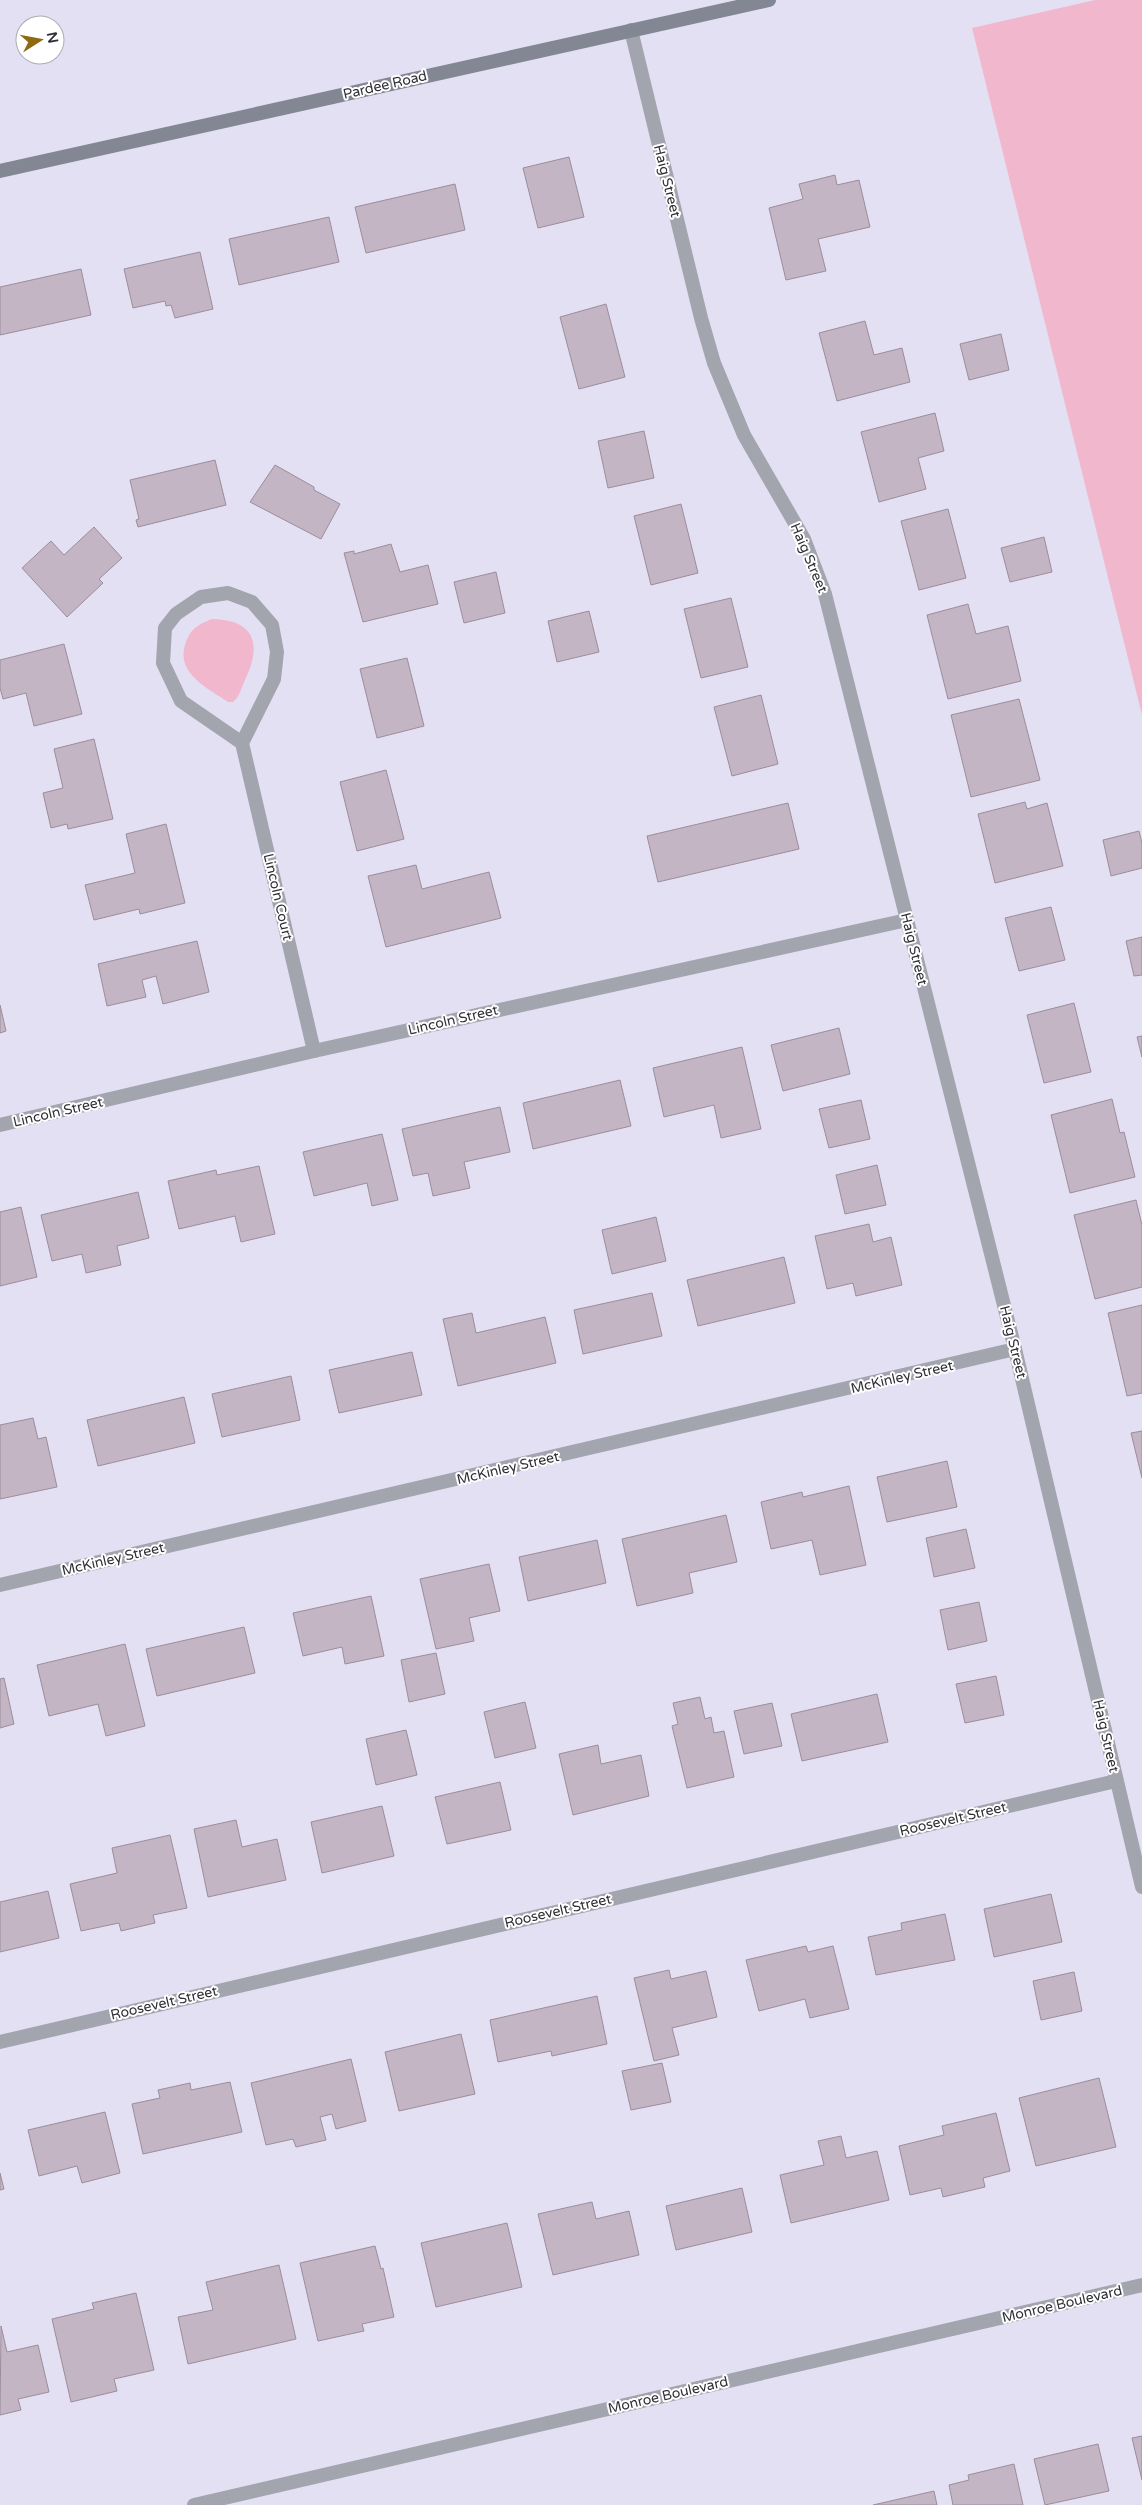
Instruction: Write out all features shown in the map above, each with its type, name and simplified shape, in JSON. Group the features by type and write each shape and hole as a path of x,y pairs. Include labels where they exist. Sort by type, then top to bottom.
{"main road":[{"name":"Pardee Road","path":"0,170 769,0"}],"street":[{"name":"Haig Street","path":"631,30 701,318 714,363 744,435 804,539 825,594 1015,1349 1142,1887"},
{"path":"228,593 252,602 272,625 277,652 274,679 242,743 181,701 163,663 165,628 176,614 201,597 228,593"},
{"name":"Lincoln Court","path":"242,743 314,1051"},
{"name":"Lincoln Street","path":"0,1125 314,1051 907,920"},
{"name":"McKinley Street","path":"0,1585 1015,1349"},
{"name":"Roosevelt Street","path":"0,2042 1116,1781"},
{"name":"Monroe Boulevard","path":"194,2505 1142,2285"}],"shaded area":[{"path":"1095,0 1142,0 1142,715 972,28"},
{"path":"212,619 239,624 252,637 254,647 250,669 240,693 233,702 228,702 196,680 185,664 183,655 189,635 198,626"}],"building":[{"path":"569,157 584,217 538,228 523,168"},
{"path":"835,175 837,185 859,180 870,227 818,239 826,271 786,280 769,208 803,199 799,184"},
{"path":"455,184 465,230 366,253 355,207"},
{"path":"329,217 339,262 239,285 229,239"},
{"path":"200,252 213,309 175,318 171,305 166,306 165,301 133,308 124,269"},
{"path":"81,269 91,315 0,335 0,287"},
{"path":"606,304 625,377 579,389 560,317"},
{"path":"865,321 874,355 902,348 910,382 837,401 819,333"},
{"path":"1001,334 1009,370 969,380 960,344"},
{"path":"935,413 944,451 918,458 926,489 879,502 861,432"},
{"path":"644,431 654,478 608,488 598,441"},
{"path":"215,460 226,505 138,527 136,520 139,519 130,480"},
{"path":"275,465 340,504 321,539 250,502"},
{"path":"681,504 698,573 651,585 634,516"},
{"path":"948,509 966,578 919,590 901,521"},
{"path":"94,527 122,558 99,579 103,583 67,617 22,568 51,541 64,555"},
{"path":"1044,537 1052,572 1010,582 1001,548"},
{"path":"391,544 400,572 428,565 438,604 363,622 344,553 354,551 354,554"},
{"path":"496,572 505,613 464,623 454,582"},
{"path":"731,598 748,667 701,678 684,609"},
{"path":"968,604 976,634 1008,626 1021,681 948,699 927,615"},
{"path":"589,611 599,652 557,662 548,621"},
{"path":"64,644 82,714 34,726 26,693 3,699 0,688 0,660"},
{"path":"407,658 424,726 377,738 360,669"},
{"path":"761,695 778,764 732,776 714,707"},
{"path":"1019,699 1040,780 971,797 951,715"},
{"path":"94,739 113,819 68,829 67,824 51,828 43,793 63,788 54,749"},
{"path":"386,770 404,839 357,851 340,782"},
{"path":"1025,802 1027,809 1047,803 1063,866 995,883 978,814"},
{"path":"788,803 799,849 658,882 647,836"},
{"path":"166,824 185,903 140,914 139,909 94,920 85,885 135,873 126,834"},
{"path":"1139,831 1142,843 1142,868 1111,876 1103,840"},
{"path":"416,865 422,889 489,872 501,918 386,947 368,876"},
{"path":"1051,907 1065,960 1019,971 1005,918"},
{"path":"1142,937 1142,975 1134,976 1126,941"},
{"path":"197,941 209,992 163,1004 156,976 142,980 146,997 107,1006 98,964"},
{"path":"1074,1003 1091,1072 1044,1083 1027,1015"},
{"path":"0,1005 6,1031 0,1033"},
{"path":"839,1028 850,1074 783,1091 771,1045"},
{"path":"1142,1036 1142,1057 1137,1037"},
{"path":"742,1047 761,1129 721,1138 714,1105 664,1117 653,1068"},
{"path":"620,1080 631,1126 533,1149 523,1103"},
{"path":"1112,1099 1120,1133 1124,1132 1135,1177 1070,1193 1051,1115"},
{"path":"861,1100 870,1139 829,1148 819,1109"},
{"path":"500,1107 510,1152 464,1162 470,1188 433,1196 428,1173 413,1176 402,1129"},
{"path":"382,1134 398,1200 372,1206 367,1183 314,1196 303,1152"},
{"path":"877,1165 886,1205 845,1214 836,1175"},
{"path":"259,1166 275,1234 241,1242 235,1216 179,1229 168,1181 216,1170 217,1175"},
{"path":"138,1192 149,1238 117,1246 121,1265 86,1273 82,1254 52,1261 41,1215"},
{"path":"1136,1200 1142,1225 1142,1287 1095,1299 1074,1215"},
{"path":"21,1207 37,1277 0,1286 0,1212"},
{"path":"656,1217 666,1261 612,1274 602,1230"},
{"path":"869,1224 873,1242 891,1237 902,1285 856,1296 853,1283 827,1289 815,1236"},
{"path":"784,1257 795,1303 698,1326 687,1280"},
{"path":"652,1293 662,1336 583,1354 574,1310"},
{"path":"1142,1305 1142,1393 1127,1396 1108,1313"},
{"path":"472,1313 476,1333 545,1317 556,1363 458,1386 443,1319"},
{"path":"412,1352 422,1395 339,1413 329,1370"},
{"path":"291,1376 300,1420 222,1437 212,1394"},
{"path":"184,1397 195,1443 98,1466 87,1420"},
{"path":"33,1418 38,1439 46,1437 57,1487 0,1499 0,1425"},
{"path":"1142,1431 1142,1478 1131,1433"},
{"path":"947,1461 957,1507 887,1522 877,1477"},
{"path":"849,1486 866,1565 820,1575 812,1540 771,1549 761,1502 802,1492 803,1497"},
{"path":"726,1515 737,1562 689,1573 693,1593 637,1606 622,1539"},
{"path":"966,1529 975,1568 934,1577 926,1538"},
{"path":"597,1540 606,1583 528,1601 519,1557"},
{"path":"489,1564 500,1611 469,1618 474,1641 436,1649 420,1579"},
{"path":"371,1596 384,1656 345,1664 342,1647 303,1656 293,1613"},
{"path":"979,1602 987,1641 948,1650 940,1610"},
{"path":"244,1627 255,1673 157,1696 146,1649"},
{"path":"125,1644 145,1726 106,1736 98,1704 49,1716 37,1665"},
{"path":"436,1653 445,1694 409,1702 401,1660"},
{"path":"996,1676 1004,1715 965,1723 956,1684"},
{"path":"4,1678 14,1724 0,1728 0,1679"},
{"path":"877,1694 888,1742 802,1761 791,1714"},
{"path":"700,1697 705,1719 711,1717 714,1733 724,1731 734,1777 687,1788 672,1726 678,1724 673,1703"},
{"path":"525,1702 536,1748 495,1758 484,1712"},
{"path":"772,1703 782,1746 744,1754 734,1711"},
{"path":"406,1730 417,1775 376,1785 366,1739"},
{"path":"598,1745 601,1764 641,1755 649,1796 573,1815 559,1754"},
{"path":"500,1782 511,1830 447,1844 435,1797"},
{"path":"382,1806 394,1856 322,1873 311,1822"},
{"path":"236,1820 242,1847 277,1839 286,1880 208,1897 194,1829"},
{"path":"170,1835 187,1908 153,1915 155,1923 121,1931 119,1923 81,1931 70,1884 117,1873 112,1848"},
{"path":"48,1891 59,1938 0,1952 0,1902"},
{"path":"1051,1894 1062,1942 994,1957 984,1909"},
{"path":"945,1914 955,1960 876,1975 868,1937 902,1930 901,1923"},
{"path":"806,1946 808,1952 833,1946 849,2009 810,2018 805,1999 759,2011 746,1960"},
{"path":"669,1970 671,1979 706,1971 717,2017 672,2028 679,2055 654,2061 634,1978"},
{"path":"1074,1972 1082,2011 1041,2020 1033,1981"},
{"path":"597,1996 607,2044 552,2056 551,2051 498,2062 490,2020"},
{"path":"461,2034 475,2094 399,2111 385,2052"},
{"path":"351,2059 366,2121 336,2129 332,2114 320,2117 326,2140 296,2147 293,2139 266,2145 251,2083"},
{"path":"662,2063 671,2102 631,2110 622,2071"},
{"path":"1099,2078 1116,2147 1036,2166 1019,2098"},
{"path":"230,2082 242,2132 143,2154 132,2104 160,2098 158,2090 190,2083 191,2090"},
{"path":"105,2112 120,2173 82,2183 77,2166 39,2176 28,2130"},
{"path":"996,2113 1010,2171 983,2178 985,2187 943,2197 941,2188 910,2195 899,2146 944,2135 942,2126"},
{"path":"841,2136 846,2158 877,2151 889,2200 791,2223 780,2175 824,2165 818,2141"},
{"path":"0,2173 4,2189 0,2190"},
{"path":"742,2188 752,2232 676,2250 666,2206"},
{"path":"592,2202 596,2219 629,2211 639,2255 553,2275 538,2214"},
{"path":"507,2223 522,2287 436,2307 421,2243"},
{"path":"375,2246 381,2269 383,2268 394,2317 362,2324 364,2331 318,2341 300,2263"},
{"path":"279,2265 296,2339 188,2364 178,2317 213,2310 206,2282"},
{"path":"136,2293 154,2370 114,2379 117,2391 71,2402 52,2319 94,2309 92,2303"},
{"path":"1,2326 7,2352 38,2345 49,2392 18,2399 21,2410 0,2415"},
{"path":"1142,2436 1142,2480 1132,2438"},
{"path":"1098,2444 1109,2491 1045,2505 1034,2459"},
{"path":"1014,2464 1023,2505 953,2505 949,2485 969,2480 968,2475"},
{"path":"934,2491 937,2505 873,2505"}]}
